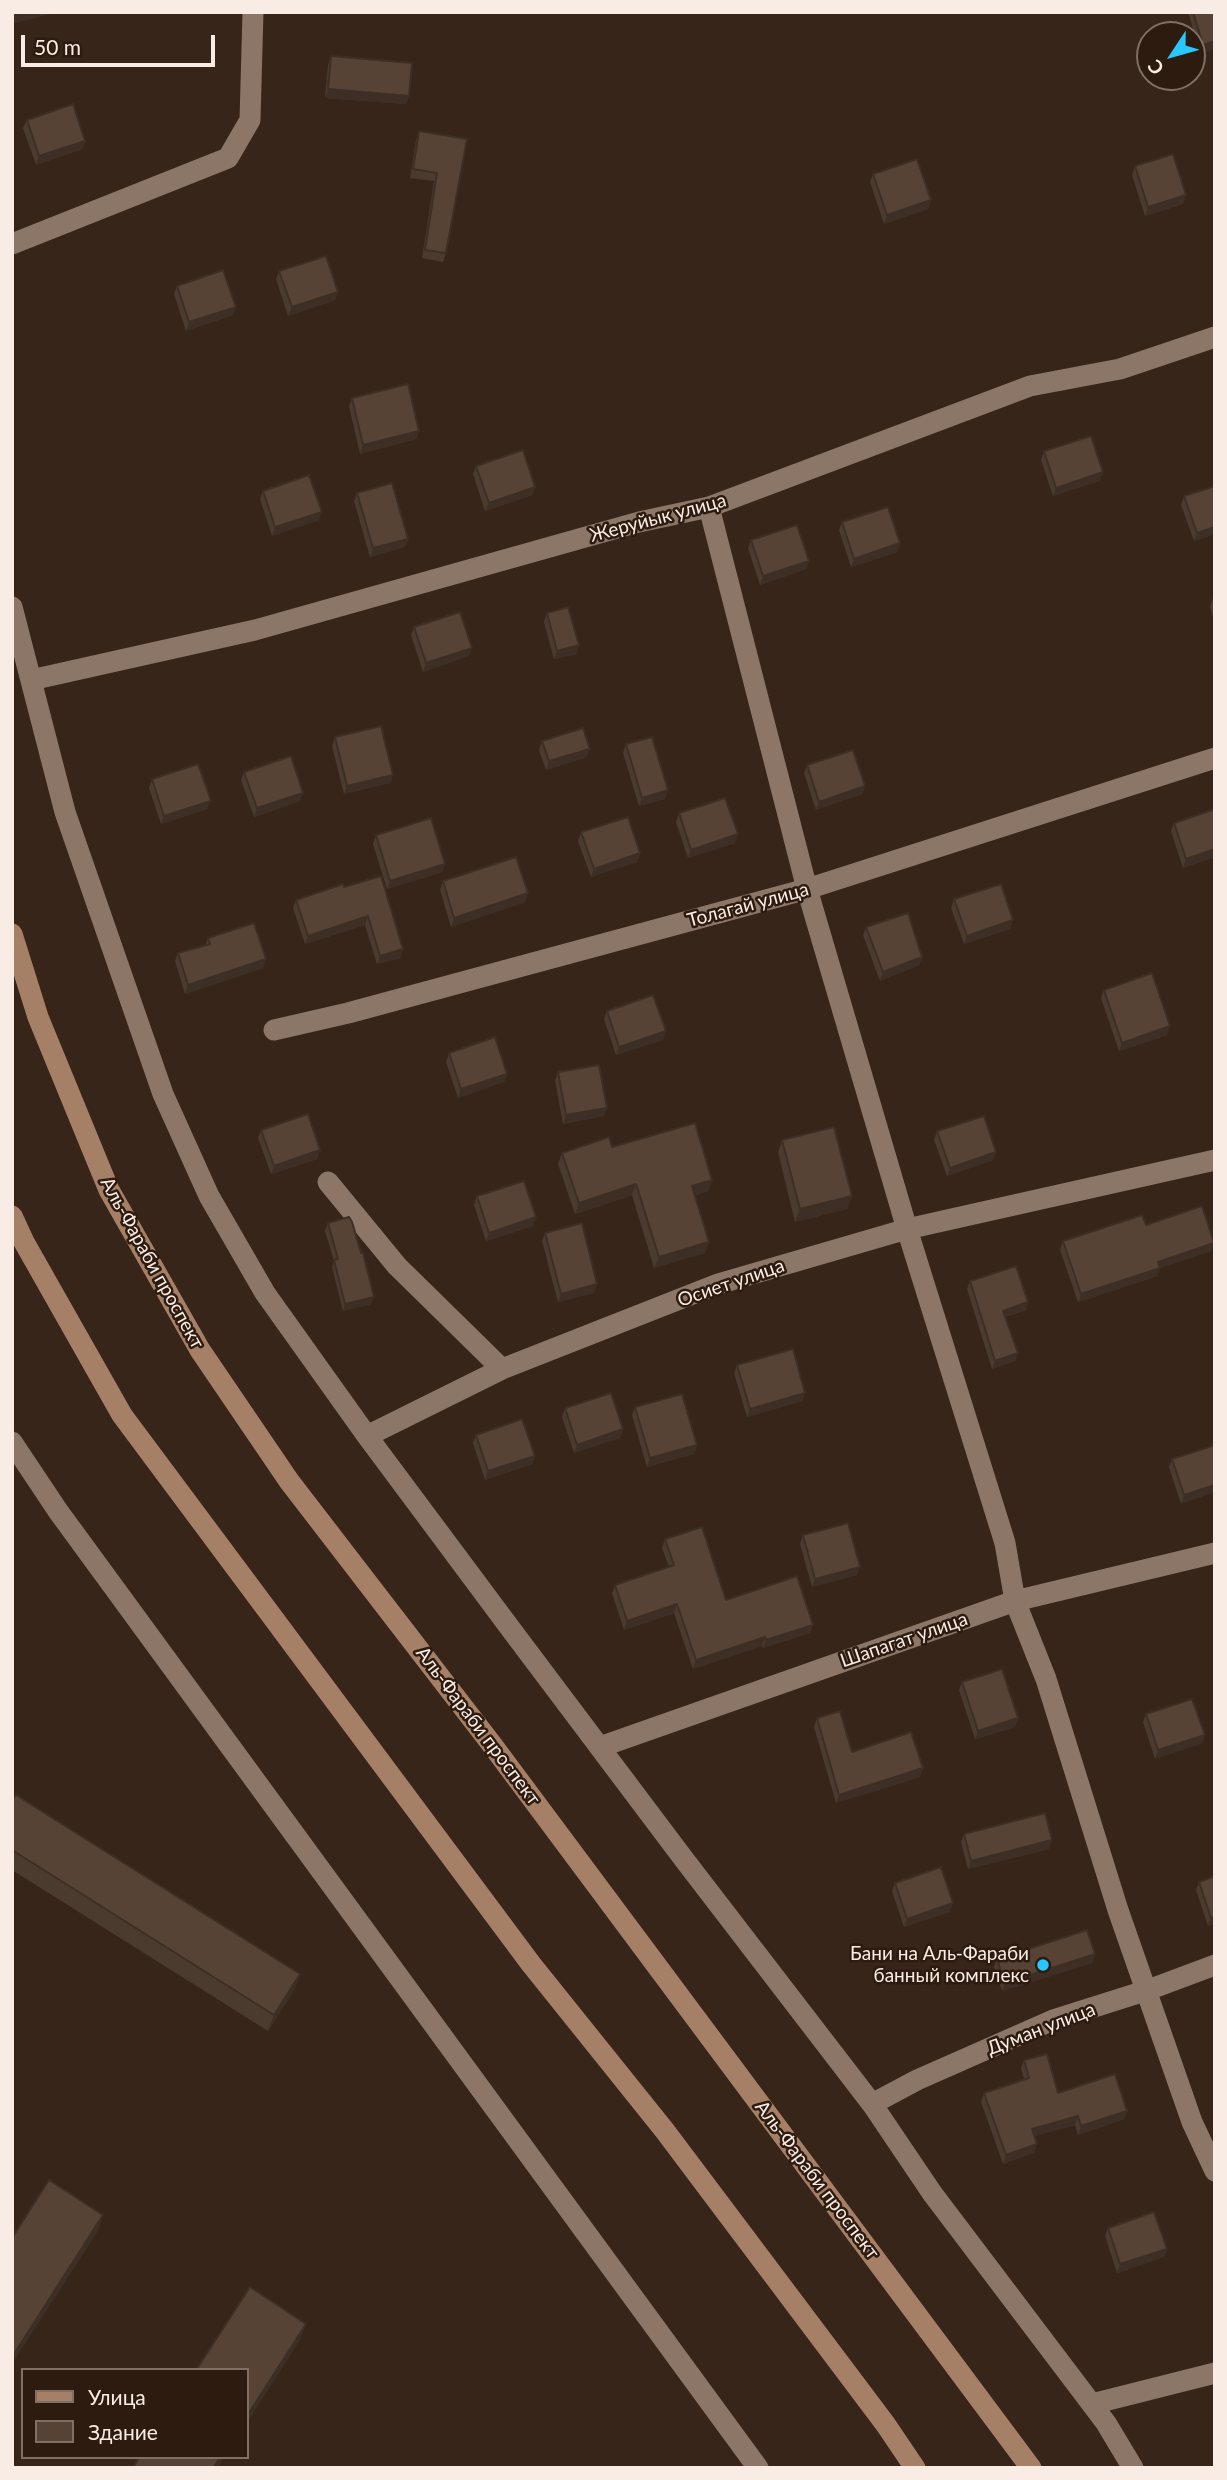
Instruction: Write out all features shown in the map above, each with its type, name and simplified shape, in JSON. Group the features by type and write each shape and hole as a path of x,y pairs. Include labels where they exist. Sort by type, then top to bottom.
{"street":[{"path":"12,244 228,158 250,120 253,12"},
{"name":"Жеруйык улица","path":"31,680 255,630 639,522 709,507 1030,386 1120,369 1215,337"},
{"path":"709,507 807,889 906,1229 1001,1531 1015,1601 1046,1679 1118,1910 1192,2122 1215,2171"},
{"path":"12,607 65,812 163,1094 209,1196 265,1293 367,1436 872,2104 932,2193 1092,2404 1133,2468"},
{"name":"Толагай улица","path":"274,1030 348,1013 807,889 1215,758"},
{"name":"Аль-Фараби проспект","path":"12,934 38,1017 109,1190 200,1350 289,1480 502,1756 1031,2468"},
{"name":"Осиет улица","path":"367,1436 502,1369 718,1284 906,1229 1215,1160"},
{"path":"328,1182 397,1266 502,1369"},
{"path":"12,1216 122,1415 531,1964 690,2164 887,2425 915,2468"},
{"path":"12,1442 58,1511 758,2468"},
{"name":"Шапагат улица","path":"600,1747 1015,1601 1215,1553"},
{"name":"Думан улица","path":"872,2104 917,2080 1053,2020 1148,1990 1215,1965"},
{"path":"1092,2404 1215,2373"}],"building":[{"path":"12,12 28,12 12,16"},
{"path":"1193,12 1215,12 1215,41 1206,44 1206,21 1196,21"},
{"path":"331,56 412,63 409,96 328,89"},
{"path":"73,104 85,141 39,156 27,120"},
{"path":"419,131 467,139 446,253 425,250 437,173 413,169"},
{"path":"1173,154 1186,195 1148,207 1135,166"},
{"path":"917,159 931,200 887,215 873,174"},
{"path":"326,256 338,292 292,307 279,271"},
{"path":"223,270 236,307 189,322 177,286"},
{"path":"408,384 419,431 363,445 352,398"},
{"path":"1091,436 1103,472 1056,488 1044,451"},
{"path":"523,450 535,487 489,503 476,466"},
{"path":"309,475 322,512 275,527 263,491"},
{"path":"392,483 408,539 373,548 357,493"},
{"path":"1215,486 1215,527 1197,533 1184,496"},
{"path":"888,507 900,543 854,559 842,522"},
{"path":"797,525 809,561 763,576 751,540"},
{"path":"568,607 579,645 557,651 547,613"},
{"path":"460,612 472,648 426,663 414,627"},
{"path":"381,726 393,775 347,786 335,737"},
{"path":"583,728 590,749 549,761 542,741"},
{"path":"652,737 668,790 642,798 626,744"},
{"path":"853,750 865,786 819,802 807,765"},
{"path":"291,756 303,793 257,808 244,772"},
{"path":"198,764 211,801 164,816 152,779"},
{"path":"725,798 738,834 691,850 679,813"},
{"path":"1215,809 1215,849 1186,859 1174,823"},
{"path":"628,817 640,853 594,869 581,832"},
{"path":"431,818 445,864 390,881 376,835"},
{"path":"516,857 528,893 454,918 443,881"},
{"path":"381,876 403,949 380,956 368,916 308,936 296,900 343,884 344,887"},
{"path":"1001,884 1013,920 967,936 954,899"},
{"path":"908,913 922,957 883,972 866,927"},
{"path":"254,923 266,959 188,985 178,953 210,944 208,938"},
{"path":"1152,973 1170,1026 1122,1043 1104,990"},
{"path":"653,995 666,1031 619,1047 607,1011"},
{"path":"495,1037 507,1074 461,1089 449,1053"},
{"path":"599,1065 607,1108 566,1115 558,1072"},
{"path":"308,1114 320,1150 274,1166 261,1130"},
{"path":"984,1116 996,1152 950,1168 937,1131"},
{"path":"695,1123 712,1180 692,1186 709,1242 659,1257 636,1184 579,1203 562,1153 609,1137 612,1147"},
{"path":"834,1127 852,1196 800,1209 782,1140"},
{"path":"524,1181 536,1217 489,1233 477,1196"},
{"path":"1202,1206 1214,1243 1158,1262 1160,1268 1081,1294 1063,1241 1142,1215 1146,1225"},
{"path":"349,1217 363,1253 374,1297 345,1304 334,1260 338,1259 328,1223"},
{"path":"582,1223 597,1284 561,1294 545,1233"},
{"path":"1016,1266 1028,1302 1003,1311 1018,1353 995,1361 970,1281"},
{"path":"793,1349 805,1393 750,1409 737,1365"},
{"path":"611,1393 623,1429 577,1445 565,1408"},
{"path":"682,1394 697,1445 650,1458 635,1407"},
{"path":"522,1419 535,1456 488,1471 476,1435"},
{"path":"1215,1445 1215,1485 1184,1495 1172,1459"},
{"path":"848,1523 860,1567 815,1579 803,1535"},
{"path":"702,1527 726,1600 797,1576 813,1625 766,1640 765,1637 696,1660 677,1604 627,1621 615,1585 674,1565 665,1539"},
{"path":"1002,1669 1018,1718 978,1731 962,1682"},
{"path":"1192,1699 1205,1735 1158,1750 1146,1714"},
{"path":"840,1711 852,1752 911,1732 923,1768 839,1795 817,1718"},
{"path":"16,1795 300,1974 274,2015 12,1850 12,1800"},
{"path":"1045,1813 1052,1840 971,1861 964,1834"},
{"path":"941,1867 953,1903 907,1919 895,1883"},
{"path":"1215,1876 1215,1917 1211,1918 1199,1882"},
{"name":"Бани на Аль-Фараби банный комплекс","path":"1087,1930 1095,1954 1005,1983 997,1959"},
{"path":"1047,2054 1058,2093 1115,2074 1127,2111 1081,2126 1078,2116 1032,2129 1037,2144 1006,2155 984,2093 1029,2078 1024,2060"},
{"path":"49,2180 103,2215 12,2357 12,2238"},
{"path":"1154,2212 1167,2249 1120,2264 1108,2228"},
{"path":"250,2287 306,2324 248,2414 248,2368 197,2368"},
{"path":"138,2459 219,2459 213,2468 133,2468"}],"place":[{"name":"Бани на Аль-Фараби банный комплекс","path":"1043,1965"}]}
